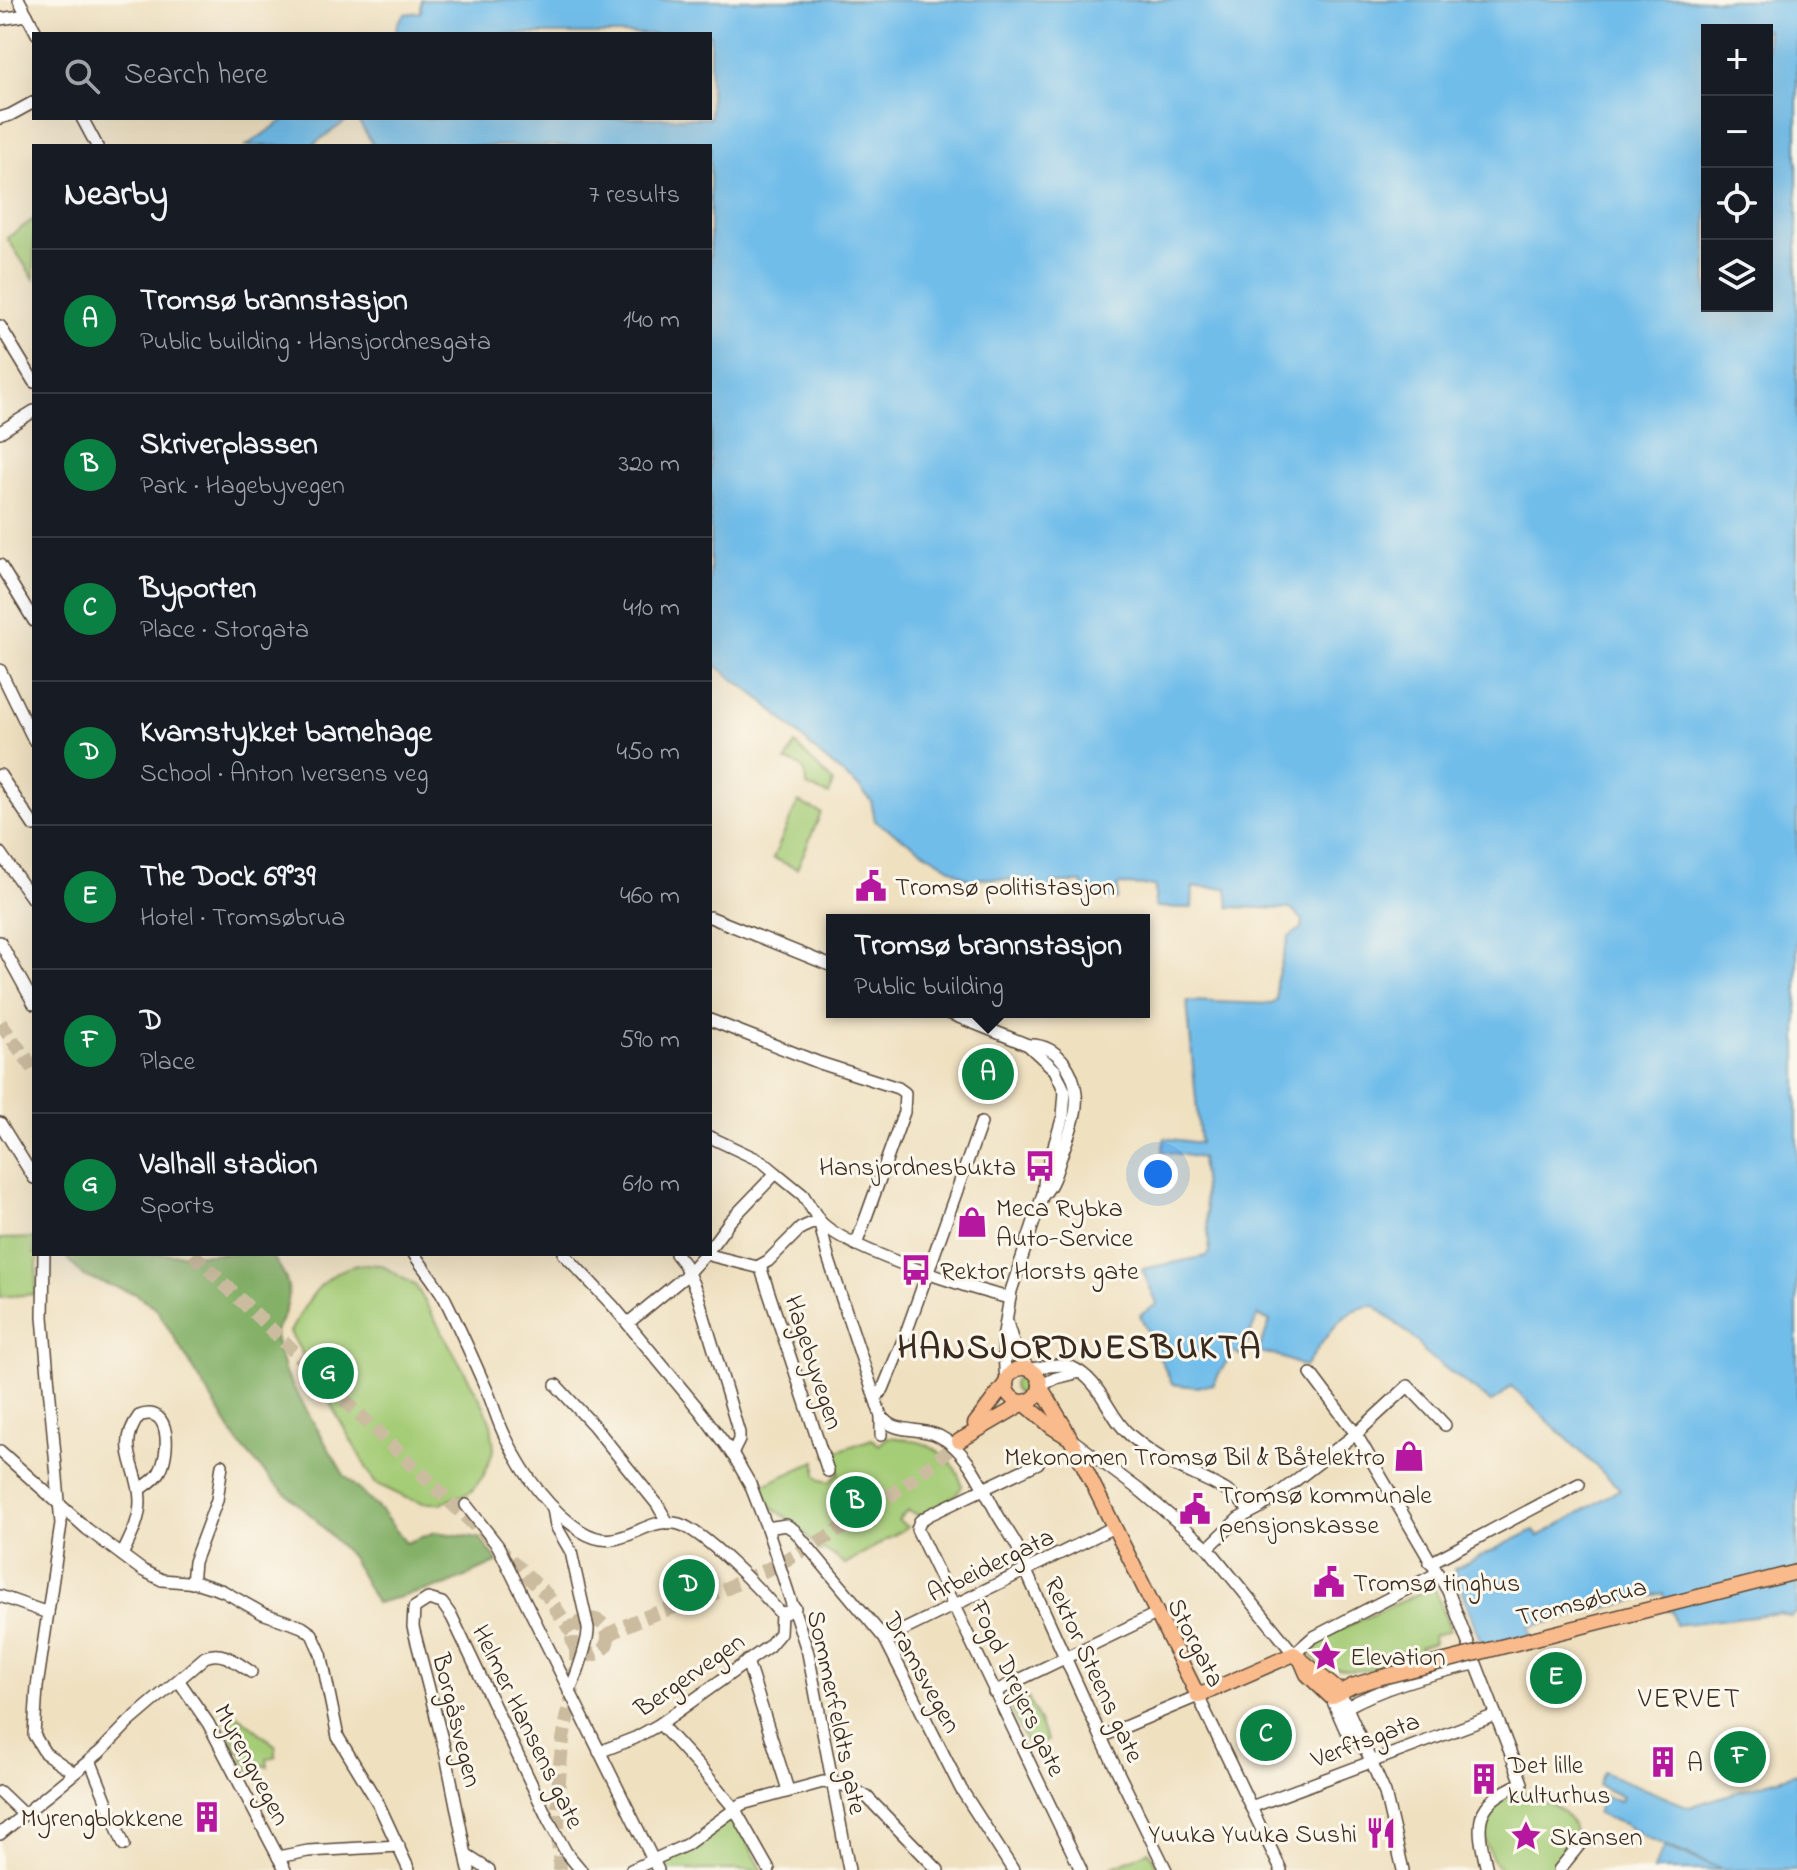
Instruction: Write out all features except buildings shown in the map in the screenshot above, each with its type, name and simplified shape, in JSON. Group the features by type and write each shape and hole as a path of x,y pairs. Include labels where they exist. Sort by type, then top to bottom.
{"main road":[{"path":"1029,1369 1037,1376 1040,1386 1036,1396 962,1439 1014,1371 1029,1369"},
{"path":"1006,1383 1009,1395 1015,1401 1024,1403"},
{"name":"Storgata","path":"1040,1386 1058,1414 1198,1696"},
{"name":"Storgata","path":"1024,1403 1068,1437"},
{"name":"Tromsøbrua","path":"1336,1694 1378,1678 1797,1572"},
{"path":"1198,1696 1298,1657 1307,1674 1336,1694"}],"street":[{"path":"19,0 36,32"},
{"path":"0,19 27,15"},
{"path":"0,118 32,103"},
{"path":"83,120 96,144"},
{"path":"0,326 32,379"},
{"path":"0,432 32,412"},
{"path":"0,565 32,618"},
{"path":"0,670 32,736"},
{"path":"0,775 32,823"},
{"path":"0,853 32,898"},
{"path":"712,918 826,964"},
{"path":"0,942 32,1000"},
{"path":"961,1018 1055,1053 1068,1068 1076,1089 1077,1104 1071,1129 1052,1183 1043,1194 1010,1298 1003,1339 1006,1383"},
{"path":"712,1021 826,1065 898,1088 906,1097 904,1112 856,1245"},
{"path":"0,1123 32,1175"},
{"path":"875,1398 883,1389 981,1123"},
{"path":"712,1138 763,1162 803,1195 828,1229 856,1245 1010,1298"},
{"path":"712,1245 730,1221 776,1173"},
{"path":"712,1256 746,1266 760,1266 801,1228 819,1220"},
{"path":"819,1220 828,1257 881,1416 881,1435"},
{"path":"44,1256 43,1317 60,1504 60,1539 34,1714 34,1735 45,1753 73,1772"},
{"path":"415,1256 444,1298 505,1436 553,1508 581,1530 605,1541 668,1523 682,1525 757,1586 781,1613 795,1608"},
{"path":"566,1256 628,1323 732,1454 739,1433 697,1293 677,1256"},
{"path":"628,1323 703,1256"},
{"name":"Hagebyvegen","path":"760,1266 828,1471"},
{"path":"1007,1322 1015,1349 1029,1369 1064,1365 1080,1372 1096,1386 1129,1435 1160,1458 1234,1494 1250,1512"},
{"path":"1040,1386 1080,1372"},
{"path":"1311,1374 1356,1434 1449,1593 1522,1783 1495,1799 1481,1815 1479,1832 1487,1870"},
{"path":"556,1385 648,1492 668,1523"},
{"path":"1208,1548 1238,1519 1258,1510 1356,1434 1408,1386 1445,1425"},
{"path":"122,1555 138,1519 139,1490 128,1441 136,1420 149,1413 157,1416 165,1428 167,1454 159,1473 139,1490"},
{"name":"Rektor Steens gate","path":"881,1416 894,1427 942,1437 957,1451 984,1488 1019,1546 1026,1571 1166,1870"},
{"path":"1068,1437 1142,1492 1208,1548 1298,1657 1312,1638 1579,1484"},
{"path":"0,1451 142,1570 162,1580 223,1591 262,1613 302,1627 312,1634 321,1654 338,1737 378,1803 409,1870"},
{"name":"Sommerfeldts gate","path":"732,1454 745,1475 767,1528 808,1653 849,1870"},
{"path":"984,1488 1038,1463"},
{"path":"192,1583 194,1562 217,1500 222,1465"},
{"name":"Fogd Drejers gate","path":"984,1488 915,1523 1081,1870"},
{"path":"466,1505 498,1546 656,1865"},
{"path":"553,1508 556,1526 569,1545 588,1628 589,1640 582,1650 578,1674 569,1692"},
{"name":"Dramsvegen","path":"767,1528 786,1525 794,1530 885,1639 961,1789 1013,1870"},
{"name":"Arbeidergata","path":"885,1639 1114,1527"},
{"path":"0,1596 48,1613"},
{"name":"Borgåsvegen","path":"438,1600 420,1602 414,1608 412,1619 446,1755 469,1870"},
{"name":"Helmer Hansens gate","path":"438,1600 452,1617 553,1828 566,1852 581,1870"},
{"name":"Bergervegen","path":"599,1752 660,1724 747,1661 778,1636 781,1613"},
{"path":"994,1692 1156,1614"},
{"path":"0,1834 90,1760 199,1662 212,1654 225,1656 251,1672"},
{"path":"747,1661 788,1790"},
{"path":"1347,1707 1422,1678 1475,1664"},
{"name":"Myrengvegen","path":"179,1681 208,1723 285,1870"},
{"path":"1336,1694 1347,1707 1387,1798 1403,1870"},
{"path":"1336,1694 1345,1729 1369,1755"},
{"path":"1103,1736 1198,1696"},
{"name":"Storgata","path":"1198,1696 1281,1870"},
{"name":"Verftsgata","path":"1251,1807 1369,1755 1496,1715"},
{"path":"660,1724 734,1808 769,1870"},
{"path":"90,1760 124,1845"},
{"path":"631,1870 656,1865 734,1808 788,1790 816,1783 832,1783 848,1786 867,1797 938,1870"},
{"path":"0,1792 23,1814"},
{"path":"1559,1870 1580,1844"},
{"path":"278,1857 308,1851 399,1846"},
{"path":"467,1856 489,1870"}],"green space":[{"path":"32,220 32,276 7,238"},
{"path":"795,744 833,782 829,795 807,786 802,769 786,761"},
{"path":"798,802 821,813 797,869 773,858"},
{"path":"32,1238 32,1256 38,1256 35,1294 0,1297 0,1239"},
{"path":"65,1256 272,1256 287,1283 288,1302 274,1333 285,1373 344,1475 380,1510 406,1543 435,1532 480,1538 498,1562 447,1585 376,1603 351,1557 313,1517 272,1481 238,1442 156,1308 136,1294 83,1276"},
{"path":"381,1265 416,1286 483,1404 491,1424 494,1449 484,1475 471,1492 442,1503 423,1503 375,1483 290,1332 311,1297 328,1279 351,1267"},
{"path":"1022,1376 1031,1385 1022,1394 1013,1385"},
{"path":"888,1437 919,1442 937,1451 952,1464 962,1486 950,1499 921,1516 907,1511 898,1521 908,1527 845,1564 824,1549 820,1552 801,1529 767,1500 764,1485 816,1461 816,1475 820,1480 830,1482 839,1473 835,1462 826,1455 872,1439 879,1445"},
{"path":"1435,1589 1450,1630 1433,1636 1434,1643 1420,1647 1422,1654 1399,1661 1400,1664 1355,1671 1332,1668 1313,1657 1311,1652 1321,1642 1320,1639 1419,1593"},
{"path":"1028,1698 1047,1740 1029,1749 1022,1733 1033,1727 1021,1732 1009,1706"},
{"path":"230,1709 276,1746 276,1756 267,1759 268,1767 262,1765 250,1771 228,1727 225,1711"},
{"path":"1521,1789 1558,1808 1572,1822 1575,1843 1555,1870 1501,1870 1492,1857 1485,1834 1486,1823 1498,1804"},
{"path":"733,1815 762,1870 667,1870 663,1863"},
{"path":"1149,1851 1159,1870 1107,1870"}],"water":[{"path":"421,0 1797,0 1797,1611 1791,1617 1780,1613 1675,1625 1663,1593 1529,1627 1533,1644 1482,1645 1454,1569 1534,1530 1538,1537 1620,1489 1511,1386 1491,1402 1425,1353 1417,1341 1375,1306 1363,1307 1343,1319 1305,1367 1276,1355 1258,1352 1270,1321 1258,1315 1242,1356 1233,1351 1213,1384 1196,1387 1172,1384 1140,1315 1157,1304 1142,1269 1207,1256 1210,1252 1201,1158 1162,1151 1165,1138 1200,1143 1187,1001 1272,1004 1277,1000 1276,982 1289,937 1302,928 1303,920 1290,909 1229,907 1227,888 1193,887 1192,908 1155,907 1155,886 1118,885 1117,900 1083,899 1083,883 1052,883 1052,898 1015,897 1016,880 980,878 973,882 875,821 871,801 860,788 763,701 712,663 712,144 373,144 358,120 712,120 712,32 396,32 397,24 404,14 421,12"},
{"path":"284,120 348,120 314,144 249,144"},
{"path":"1603,1772 1689,1807 1797,1773 1797,1870 1653,1870 1665,1847 1720,1868 1597,1814 1603,1796 1620,1801 1622,1797 1598,1785"}],"tunnel":[{"path":"0,1023 32,1066"},
{"path":"195,1256 547,1595 572,1633"},
{"path":"607,1636 635,1621 727,1588 790,1558 877,1505 959,1441"},
{"path":"590,1619 602,1625 608,1637 602,1649 590,1655 578,1649 572,1637 578,1625 590,1619"},
{"path":"560,1870 560,1772 574,1683 576,1648"}],"place":[{"name":"Tromsø politistasjon","path":"871,886"},
{"name":"Tromsø brannstasjon","path":"988,1074"},
{"name":"Hansjordnesbukta","path":"1040,1166"},
{"name":"Meca Rybka Auto-Service","path":"972,1222"},
{"name":"Rektor Horsts gate","path":"916,1270"},
{"name":"Valhall stadion","path":"328,1373"},
{"name":"Mekonomen Tromsø Bil & Båtelektro","path":"1409,1456"},
{"name":"Skriverplassen","path":"856,1502"},
{"name":"Tromsø kommunale pensjonskasse","path":"1195,1509"},
{"name":"Tromsø tinghus","path":"1329,1582"},
{"name":"Kvamstykket barnehage","path":"689,1585"},
{"name":"Elevation","path":"1326,1656"},
{"name":"The Dock 69°39","path":"1556,1678"},
{"name":"Byporten","path":"1266,1735"},
{"name":"D","path":"1740,1757"},
{"name":"A","path":"1663,1762"},
{"name":"Det lille kulturhus","path":"1484,1779"},
{"name":"Myrengblokkene","path":"207,1817"},
{"name":"Yuuka Yuuka Sushi","path":"1381,1833"},
{"name":"Skansen","path":"1526,1836"}],"district":[{"name":"HANSJORDNESBUKTA","path":"1080,1346"},
{"name":"VERVET","path":"1690,1697"}]}
